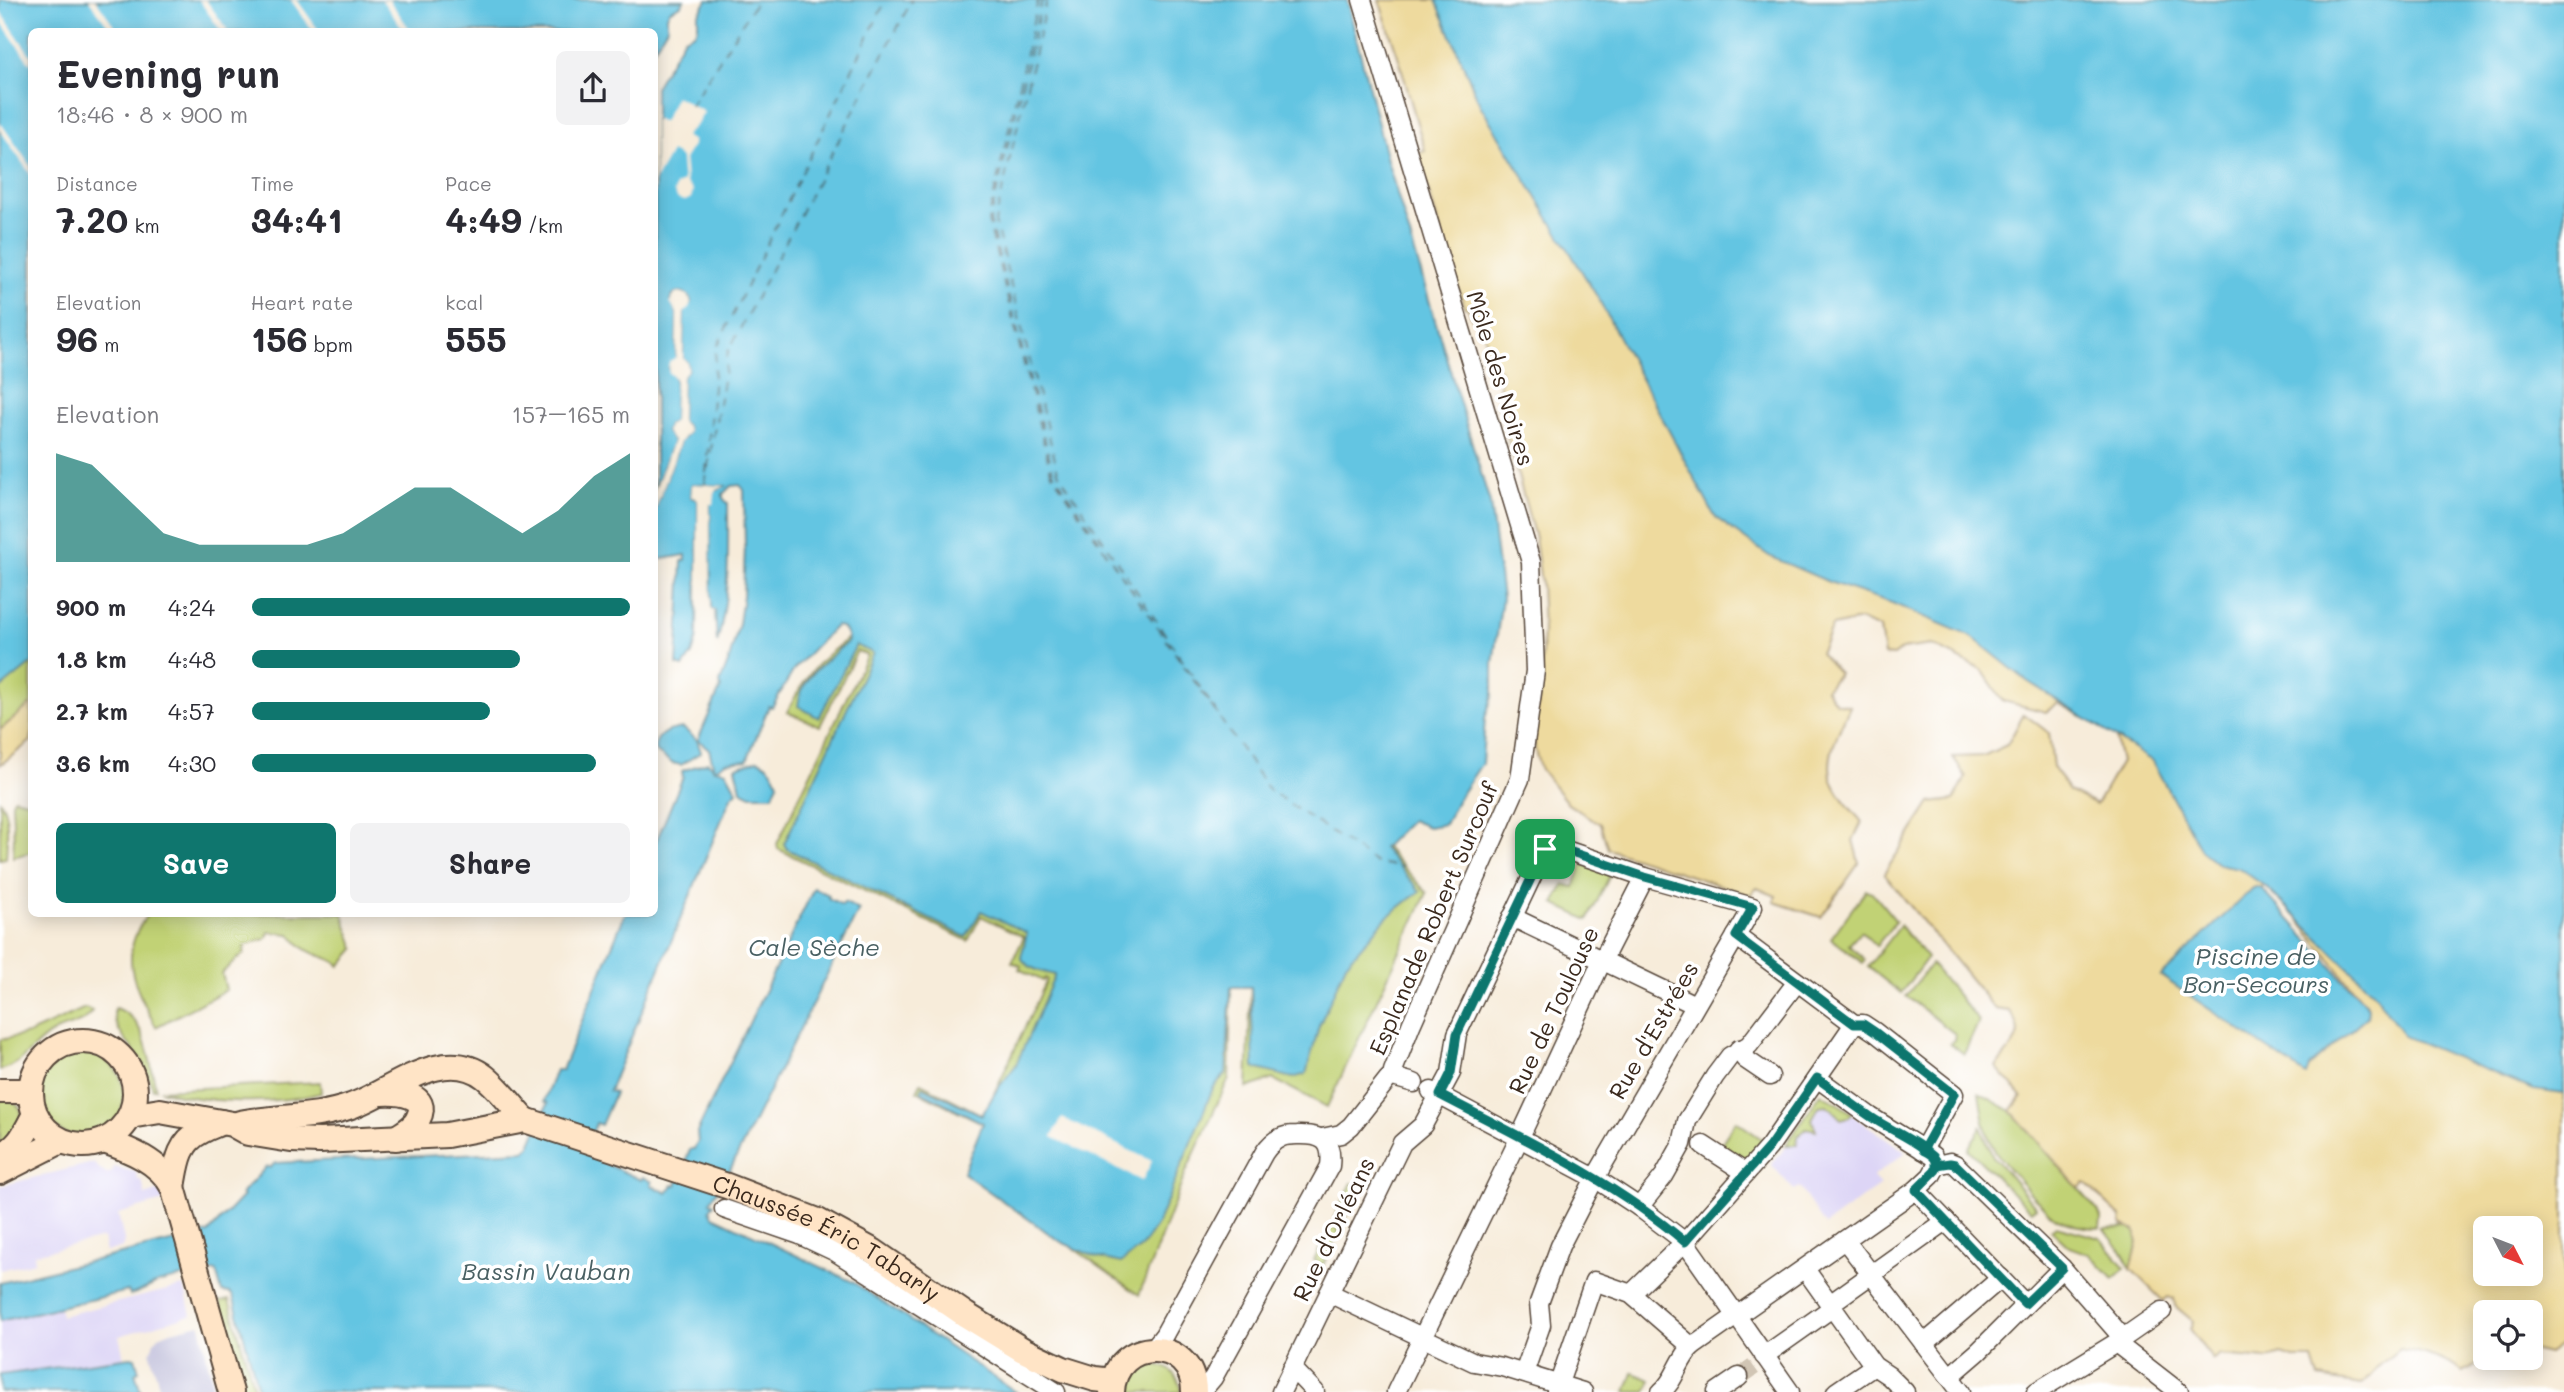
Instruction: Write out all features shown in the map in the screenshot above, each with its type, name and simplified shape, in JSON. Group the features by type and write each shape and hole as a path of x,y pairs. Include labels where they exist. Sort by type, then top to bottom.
{"main road":[{"path":"0,1156 20,1141 33,1102 34,1075 41,1062 60,1047 82,1041 97,1043 111,1050 127,1067 135,1089 134,1103 127,1120 104,1141"},
{"name":"Chaussée Éric Tabarly","path":"227,1123 325,1113 382,1093 424,1071 444,1066 462,1068 482,1075 513,1115 726,1198 818,1220 873,1251 966,1315 1023,1350 1063,1369 1113,1386"},
{"path":"135,1089 160,1111"},
{"path":"0,1091 33,1102"},
{"path":"382,1093 409,1094 419,1106 420,1112 414,1125 396,1138"},
{"path":"33,1102 41,1125 61,1140 82,1145 104,1141 134,1151 169,1179 200,1277 231,1392"},
{"name":"Chaussée Éric Tabarly","path":"127,1120 160,1111 227,1123 248,1133 290,1140 447,1135 513,1115"},
{"path":"127,1120 134,1151"},
{"path":"175,1192 176,1164 187,1142 201,1131 227,1123"},
{"path":"0,1172 61,1140"},
{"path":"1113,1386 1127,1359 1140,1352 1152,1350 1167,1352 1181,1361 1192,1376 1194,1392"}],"street":[{"name":"Môle des Noires","path":"1362,0 1531,562 1535,671 1520,779"},
{"name":"Esplanade Robert Surcouf","path":"1392,1077 1410,1025 1520,779"},
{"name":"Rue d'Orléans","path":"1281,1392 1402,1143 1423,1125 1436,1093 1451,1073 1457,1034 1545,849 1554,846 1645,877"},
{"name":"Rue d'Estrées","path":"1524,1374 1541,1325 1539,1303 1556,1254 1595,1178 1753,907 1645,877"},
{"name":"Rue de Toulouse","path":"1396,1392 1602,961 1645,877"},
{"path":"1512,917 1695,1005"},
{"path":"1736,936 1854,1024 1863,1024 1875,1032 1954,1094 1923,1150"},
{"path":"1746,1173 1695,1140 1686,1121 1730,1056 1749,1045 1797,982"},
{"path":"1631,1294 1685,1242 1769,1147 1854,1024"},
{"path":"1739,1049 1745,1059 1770,1076"},
{"path":"1152,1350 1164,1335 1264,1153 1279,1138 1287,1136 1309,1135 1322,1138 1341,1134 1351,1126 1392,1077 1414,1083"},
{"path":"1817,1078 1871,1117 1933,1155 1937,1165"},
{"path":"1436,1093 1595,1178 1685,1242 1763,1359 1790,1392"},
{"path":"1201,1392 1213,1378 1330,1166 1332,1153 1322,1138"},
{"path":"1639,1207 1664,1176 1682,1144 1695,1140"},
{"path":"1937,1165 1955,1164 2062,1268 2120,1341 2179,1392"},
{"path":"1670,1389 1686,1352 1916,1190 1931,1176 1937,1165"},
{"path":"1916,1190 2025,1304"},
{"path":"726,1198 834,1251 1056,1392"},
{"path":"1763,1359 1871,1275 1940,1215"},
{"path":"1845,1240 1961,1392"},
{"path":"1949,1377 1978,1352 2062,1268"},
{"path":"1805,1269 1874,1366 1905,1392"},
{"path":"1924,1344 2001,1278"},
{"path":"1558,1388 1594,1281 1631,1294 1692,1347"},
{"path":"1329,1293 1499,1374 1524,1374 1558,1388 1583,1392"},
{"path":"2046,1389 2162,1311"},
{"path":"1836,1392 1874,1366"},
{"path":"1292,1368 1315,1392"},
{"path":"1717,1392 1739,1377"}],"shaded area":[{"path":"1820,1093 1906,1152 1873,1177 1880,1185 1825,1225 1799,1187 1794,1190 1771,1164 1783,1151"},
{"path":"93,1163 106,1174 112,1172 114,1167 136,1172 138,1180 142,1180 145,1195 164,1189 167,1200 118,1214 123,1247 106,1252 103,1238 34,1254 35,1262 0,1270 0,1186"},
{"path":"184,1286 191,1315 119,1336 124,1358 0,1375 0,1321 59,1307 61,1316"},
{"path":"200,1324 214,1392 161,1392 150,1354 154,1342 159,1336 171,1331"}],"green space":[{"path":"0,442 28,446 28,707 0,730"},
{"path":"856,624 1228,977 1363,863 1386,848 1427,893 1327,1107 1273,1079 1247,1088 1251,987 1231,987 1229,1078 1186,1172 1139,1295 967,1172 985,1124 917,1091 921,1083 982,1115 986,1111 1047,980 1045,978 1043,981 1019,969 1021,966 1012,962 1024,937 981,916 968,941 778,849 777,844 867,655 857,651 820,726 787,712 812,672 844,641"},
{"path":"14,798 28,801 28,853 13,857 14,839"},
{"path":"0,801 7,820 7,836 6,858 0,859"},
{"path":"1582,864 1611,873 1588,920 1554,904 1564,884 1574,887"},
{"path":"1866,890 1872,892 1896,921 1876,946 1861,931 1849,945 1865,960 1863,963 1831,938"},
{"path":"146,917 344,917 355,949 340,966 306,949 290,934 269,932 266,939 245,945 244,953 222,973 226,990 156,1027 141,998 132,971 133,943"},
{"path":"1900,925 1927,958 1901,993 1868,967"},
{"path":"1931,964 1979,1021 1964,1054 1950,1043 1955,1034 1906,996"},
{"path":"85,1008 92,1011 85,1019 47,1036 22,1059 0,1070 0,1040 28,1034"},
{"path":"115,1008 126,1013 140,1030 156,1089 153,1089 142,1062 115,1022"},
{"path":"74,1053 90,1053 106,1060 117,1071 124,1087 121,1111 112,1125 90,1137 74,1137 58,1130 47,1119 40,1103 40,1087 47,1071 58,1060"},
{"path":"320,1082 321,1093 283,1100 219,1100 160,1090"},
{"path":"1821,1093 1852,1113 1841,1119 1827,1105 1819,1106 1812,1119 1816,1130 1806,1128 1798,1136 1797,1145 1786,1145"},
{"path":"1979,1093 2011,1111 2098,1211 2101,1218 2100,1228 2078,1226 2058,1219 2025,1188 1995,1151 1984,1123"},
{"path":"0,1097 12,1101 22,1112 18,1125 0,1146"},
{"path":"1736,1121 1766,1142 1743,1167 1717,1150"},
{"path":"1981,1127 1992,1155 2036,1207 2031,1211 1968,1149"},
{"path":"1352,1183 1361,1188 1343,1222 1334,1218"},
{"path":"1332,1226 1340,1230 1323,1265 1314,1260"},
{"path":"2056,1226 2100,1238 2125,1268 2113,1279 2089,1254 2069,1247 2051,1230"},
{"path":"2129,1228 2135,1231 2138,1243 2131,1269 2104,1229"},
{"path":"229,1300 255,1392 241,1392 220,1302"},
{"path":"1153,1364 1173,1373 1182,1392 1122,1392 1132,1372 1141,1366"},
{"path":"1633,1373 1651,1380 1646,1392 1626,1392"}],"sand":[{"path":"1379,0 2122,0 2564,846 2564,1342 2548,1354 2543,1353 2543,1300 2473,1300 2473,1366 2463,1372 2433,1356 2399,1349 2362,1385 2319,1378 2313,1359 2297,1359 2281,1354 2267,1359 2220,1355 2213,1360 2190,1330 2193,1321 2175,1306 2174,1299 2168,1297 2163,1301 2131,1269 2138,1243 2135,1231 2122,1225 2121,1217 2085,1183 2079,1188 2011,1111 2022,1096 1996,1067 2016,1040 2018,1027 2015,1020 2009,1011 1995,1009 1884,874 1930,803 1954,800 1966,777 1953,757 1983,756 2007,745 2024,714 2049,733 2053,767 2069,791 2096,805 2121,762 2115,735 2058,703 2046,712 2003,701 1982,670 1932,645 1902,649 1893,656 1884,655 1880,628 1860,620 1832,626 1820,653 1839,673 1826,689 1836,703 1850,706 1833,749 1831,776 1840,795 1862,822 1853,840 1859,863 1821,917 1774,902 1776,896 1757,888 1750,895 1608,849 1600,824 1568,804 1540,768 1535,750 1534,732 1541,681 1543,630 1535,538 1499,406 1500,369 1488,374 1481,354 1487,343 1480,321 1473,320 1468,308 1464,307 1417,154 1425,151","holes":["2265,878 2368,1007 2367,1016 2307,1071 2257,887 2262,889"]},
{"path":"28,707 28,743 0,765 0,730"}],"water":[{"path":"0,0 684,0 681,5 670,10 667,27 658,42 658,28 28,28 28,666 0,689"},
{"path":"707,0 1347,0 1387,160 1490,503 1502,598 1493,664 1493,694 1485,718 1482,763 1445,824 1428,827 1411,820 1383,848 1420,891 1387,917 1346,964 1319,1026 1306,1074 1293,1078 1254,1068 1251,987 1231,987 1226,1074 1213,1088 1158,1223 1142,1246 1121,1263 1095,1257 1061,1242 963,1173 983,1123 921,1091 923,1087 982,1115 1016,1065 1055,975 1036,969 1021,957 1027,933 981,911 966,937 787,849 784,844 873,653 856,645 819,718 798,706 804,686 810,677 848,641 842,627 835,626 795,668 772,707 769,706 747,760 726,762 715,769 726,771 737,791 731,797 609,1091 615,1093 601,1125 596,1123 586,1150 589,1156 641,1180 643,1177 652,1182 651,1185 667,1193 676,1185 689,1152 698,1142 697,1132 814,888 842,905 844,902 859,910 729,1172 710,1202 714,1204 710,1210 713,1216 853,1282 1016,1392 259,1392 233,1296 222,1292 216,1271 160,1282 130,1295 128,1291 0,1321 0,1283 208,1233 267,1166 270,1168 275,1163 524,1151 530,1146 548,1103 544,1101 556,1070 562,1070 624,917 658,917 658,837 683,777 682,771 708,762 714,769 709,749 698,740 721,687 739,624 743,596 744,490 740,485 731,486 723,494 728,504 727,574 717,643 715,610 711,609 710,504 715,491 725,486 692,484 691,497 698,500 697,638 692,654 683,667 677,665 682,561 686,560 686,555 658,560 658,502 680,442 688,432 681,421 682,377 688,369 687,362 683,359 684,312 691,302 685,293 680,292 675,293 670,300 677,313 676,358 668,368 675,378 674,421 668,425 666,432 673,441 658,481 658,82 684,38 694,33 698,27 698,15"},
{"path":"1436,0 2564,0 2564,1094 2534,1090 2404,1036 2375,994 2267,888 2239,868 2218,864 2201,850 2152,761 2027,681 1972,637 1769,556 1715,517 1598,298 1480,105"},
{"path":"683,728 697,740 701,752 681,765 672,763 658,753 659,737"},
{"path":"758,760 768,766 778,783 773,795 751,795 741,790 736,767"},
{"name":"Piscine de Bon-Secours","path":"2257,887 2262,889 2368,1007 2367,1016 2309,1067 2306,1075 2161,976"},
{"path":"135,1358 139,1371 135,1373 141,1392 0,1392 0,1375"}],"pier":[{"path":"89,0 96,0 116,28 110,28"},
{"path":"199,0 206,0 226,28 219,28"},
{"path":"291,0 297,0 317,28 311,28"},
{"path":"382,0 389,0 409,28 402,28"},
{"path":"703,0 706,0 697,14 697,27 694,32 683,37 658,80 658,73 681,35 695,27 695,14"},
{"path":"0,11 28,52 28,61 0,20"},
{"path":"676,96 704,112 685,136 693,141 684,159 686,182 693,191 691,198 685,201 678,199 674,193 676,186 683,182 681,158 671,152 658,175 658,120 663,122"},
{"path":"0,122 28,163 28,171 0,130"},
{"path":"680,292 688,295 691,302 684,313 683,358 688,369 682,377 681,421 688,432 680,442 658,502 658,481 673,441 666,432 668,425 674,421 675,378 668,368 669,362 676,357 677,313 670,303 675,293"},
{"path":"692,484 725,486 715,491 714,504 710,504 711,609 707,609 706,504 713,488 695,487 695,494 699,495 702,501 701,608 698,608 698,501 691,497"},
{"path":"1062,1118 1152,1161 1142,1181 1052,1137"}],"ferry route":[{"path":"690,106 757,0"},
{"path":"706,473 716,349 886,0"},
{"path":"705,484 728,352 912,0"},
{"path":"1038,0 988,221 1051,472 1269,790 1376,863 1403,867"},
{"path":"1042,0 990,221 1053,472 1101,543"},
{"path":"1047,0 995,222 1058,472 1221,719"}],"tunnel":[{"path":"1739,1377 1760,1362"}],"route":[{"path":"1545,849 1457,1034 1451,1073 1440,1095 1595,1178 1685,1242 1769,1147 1817,1078 1871,1117 1923,1150 1933,1155 1936,1170 1916,1190 2025,1304 2062,1268 1955,1164 1937,1165 1933,1155 1923,1150 1954,1094 1875,1032 1863,1024 1854,1024 1736,936 1753,907 1645,877 1554,846 1545,849"}],"water label":[{"name":"Cale Sèche","path":"814,946"},
{"name":"Bassin Vauban","path":"546,1270"}]}
